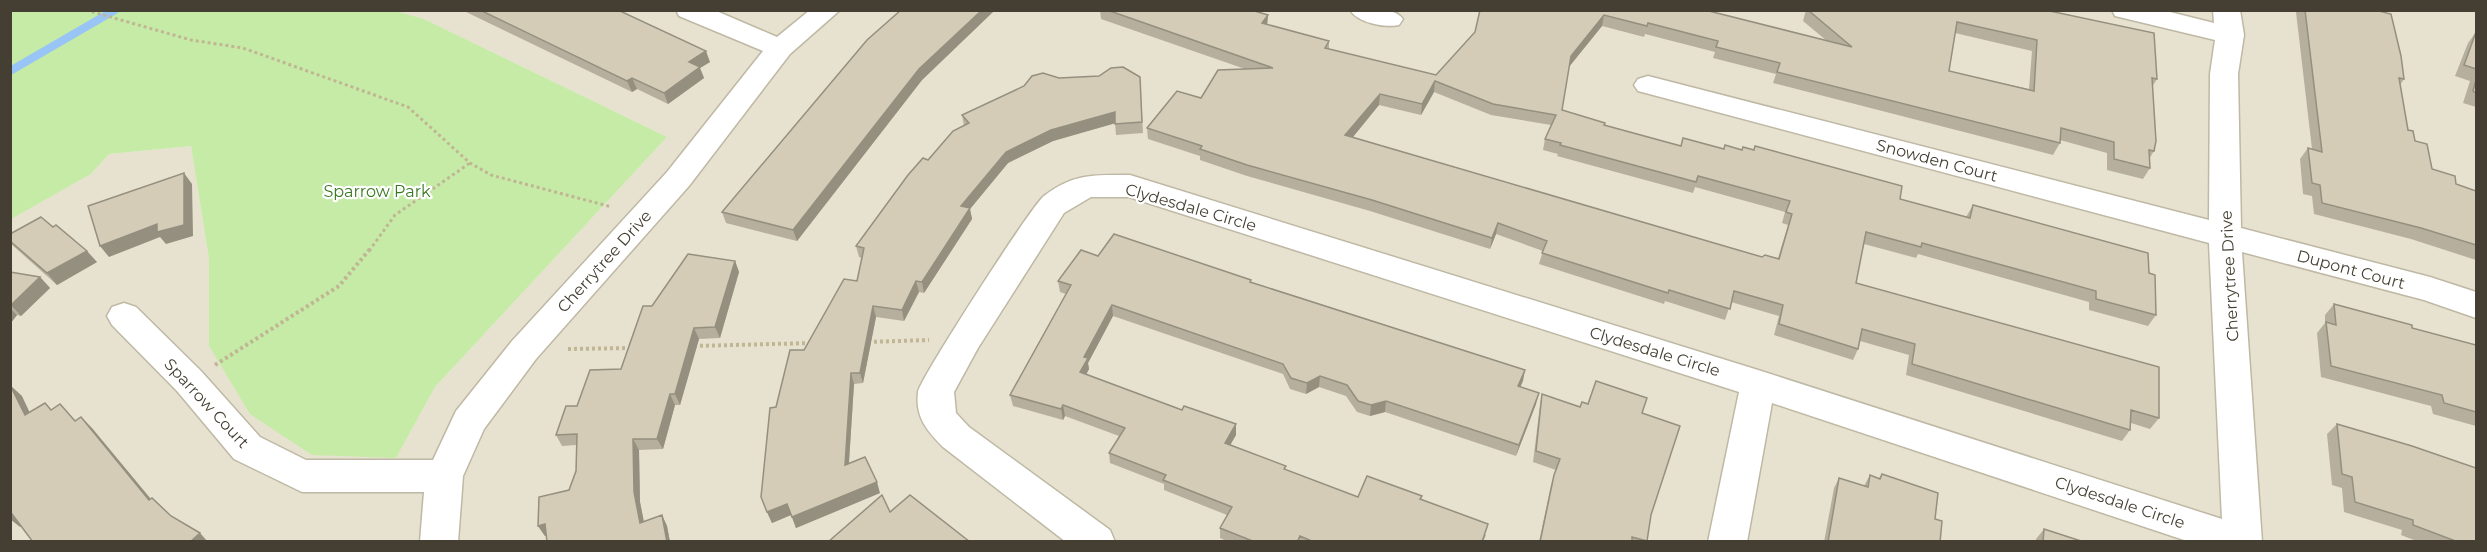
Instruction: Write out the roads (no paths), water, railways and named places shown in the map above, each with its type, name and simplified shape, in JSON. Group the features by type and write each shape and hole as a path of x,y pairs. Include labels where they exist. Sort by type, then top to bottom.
{"street":[{"path":"689,10 780,48"},
{"name":"Cherrytree Drive","path":"439,542 444,476 469,421 524,350 678,179 780,48 827,10"},
{"path":"1362,10 1389,19"},
{"path":"2125,10 2228,23"},
{"name":"Cherrytree Drive","path":"2228,23 2224,74 2225,236 2243,542"},
{"name":"Snowden Court","path":"1648,84 2225,236"},
{"name":"Clydesdale Circle","path":"1095,542 956,437 938,419 936,391 966,339 1053,205 1085,186 1130,186 1758,384 2243,542"},
{"name":"Dupont Court","path":"2225,236 2430,289 2476,305"},
{"name":"Sparrow Court","path":"124,316 189,381 247,448 302,476 444,476"},
{"path":"1727,542 1758,384"}],"waterway":[{"path":"10,71 115,10"}],"park label":[{"name":"Sparrow Park","path":"377,191"}]}
